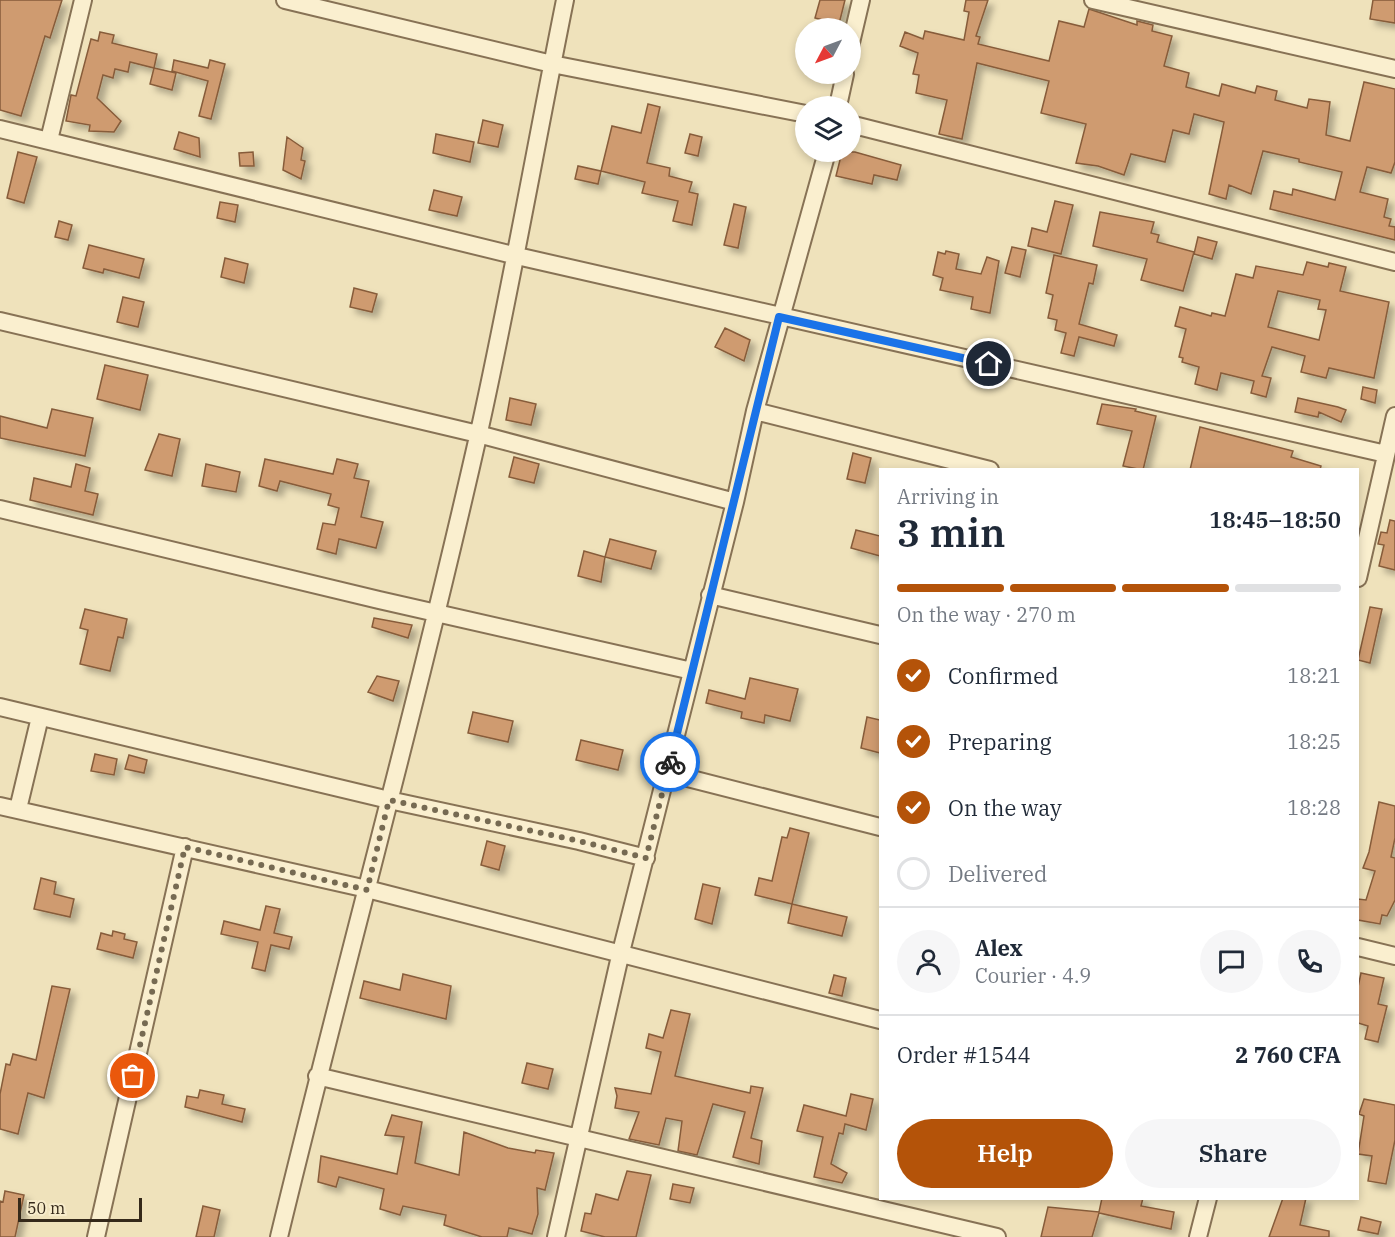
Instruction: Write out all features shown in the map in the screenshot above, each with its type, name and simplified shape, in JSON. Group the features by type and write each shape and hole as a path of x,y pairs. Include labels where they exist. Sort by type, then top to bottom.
{"street":[{"path":"49,140 83,0"},
{"path":"285,0 552,64 795,112"},
{"path":"279,1237 317,1076 367,890 436,612 478,434 517,256 565,0"},
{"path":"857,18 861,0"},
{"path":"1093,0 1395,69"},
{"path":"861,127 1395,262"},
{"path":"0,129 517,256 1386,454"},
{"path":"556,1237 620,956 668,773 710,595 735,502 755,411 779,317 824,162"},
{"path":"0,321 478,434 735,502"},
{"path":"755,411 982,468"},
{"path":"1360,557 1395,416"},
{"path":"0,509 692,671"},
{"path":"710,595 879,635"},
{"path":"0,707 389,800 579,841 646,858"},
{"path":"18,809 40,717"},
{"path":"668,773 879,827"},
{"path":"0,806 367,890 620,956 879,1020"},
{"path":"96,1237 185,847"},
{"path":"1359,947 1395,956"},
{"path":"317,1076 997,1237"},
{"path":"1198,1237 1207,1200"}],"building":[{"path":"0,0 62,0 50,38 45,36 21,116 0,110"},
{"path":"820,0 845,0 840,18 815,18"},
{"path":"966,0 988,0 976,36 980,37 978,44 1049,61 1059,21 1084,27 1089,9 1137,25 1137,21 1153,25 1152,31 1172,36 1164,66 1189,73 1186,87 1219,96 1222,84 1255,93 1257,86 1277,91 1275,100 1307,108 1309,99 1330,102 1326,135 1350,141 1364,82 1395,89 1395,162 1391,173 1367,167 1360,192 1388,199 1384,217 1391,219 1389,226 1395,227 1395,240 1270,209 1274,191 1292,195 1293,189 1335,200 1342,172 1299,162 1299,159 1263,151 1251,194 1229,185 1226,199 1209,194 1224,122 1194,114 1189,134 1173,130 1165,162 1131,154 1124,175 1098,166 1076,163 1086,124 1041,113 1049,81 977,63 962,139 939,134 947,100 916,93 919,75 913,74 918,53 900,46 905,32 923,39 925,31 964,40 969,12 964,11"},
{"path":"1373,0 1395,0 1395,23 1370,19"},
{"path":"100,32 114,35 112,43 157,54 154,68 130,62 128,72 115,69 113,78 103,75 97,98 121,121 114,132 89,131 90,125 66,121 71,95 76,96 91,39 98,41"},
{"path":"174,60 208,68 210,60 225,64 211,119 199,116 208,81 172,71"},
{"path":"154,68 176,73 172,90 150,84"},
{"path":"648,104 660,107 647,163 670,168 669,176 692,182 689,192 698,194 692,225 673,221 678,201 642,193 645,182 601,171 612,126 641,133"},
{"path":"483,120 503,125 498,147 478,143"},
{"path":"179,132 199,138 200,157 174,149"},
{"path":"436,134 474,142 470,162 433,153"},
{"path":"690,134 702,137 698,156 685,153"},
{"path":"287,137 303,148 301,160 305,161 301,179 283,170"},
{"path":"18,152 37,157 24,203 7,198"},
{"path":"253,152 254,166 240,166 239,153"},
{"path":"861,154 901,165 897,180 874,175 872,184 836,176 840,162 861,162"},
{"path":"578,166 601,171 598,184 575,179"},
{"path":"434,190 462,197 457,216 429,210"},
{"path":"1055,201 1073,205 1061,254 1028,246 1032,228 1047,232"},
{"path":"220,202 238,205 235,222 217,218"},
{"path":"734,204 746,207 738,248 724,245"},
{"path":"1100,212 1154,222 1151,233 1159,235 1157,242 1194,252 1183,291 1141,280 1147,259 1093,246"},
{"path":"59,221 72,225 68,240 55,237"},
{"path":"1198,237 1217,242 1212,259 1194,254"},
{"path":"89,245 144,259 139,278 104,269 103,273 83,268"},
{"path":"1012,247 1026,250 1020,277 1005,273"},
{"path":"946,251 959,254 956,269 981,274 987,257 999,261 990,313 971,309 973,297 940,290 943,278 933,275 938,252 945,254"},
{"path":"1054,255 1097,265 1093,284 1089,283 1079,324 1117,335 1114,346 1079,337 1074,356 1061,353 1066,333 1055,330 1057,320 1048,318 1053,295 1046,293"},
{"path":"225,258 248,264 244,283 221,277"},
{"path":"1307,262 1328,267 1329,263 1346,267 1340,291 1389,302 1374,378 1329,368 1326,378 1301,372 1305,356 1272,347 1262,376 1271,378 1266,397 1251,393 1254,381 1221,373 1217,390 1195,384 1199,367 1182,362 1183,358 1179,357 1186,329 1175,326 1180,307 1211,316 1212,313 1225,316 1236,274 1253,278 1256,266 1303,275","holes":["1278,291 1320,300 1318,309 1326,310 1319,340 1268,327"]},
{"path":"354,288 377,294 372,312 350,307"},
{"path":"123,297 144,302 138,327 117,322"},
{"path":"725,328 750,340 744,361 715,347"},
{"path":"105,365 148,375 140,410 97,399"},
{"path":"1363,387 1377,390 1375,403 1361,399"},
{"path":"510,398 536,404 531,425 506,420"},
{"path":"1298,398 1346,410 1341,422 1319,412 1318,417 1295,412"},
{"path":"1102,404 1136,409 1135,411 1156,416 1143,468 1123,466 1132,431 1097,424"},
{"path":"52,409 93,418 85,456 0,438 0,416 47,428"},
{"path":"1200,427 1293,451 1291,457 1321,466 1320,468 1190,468"},
{"path":"159,434 180,439 172,476 145,470"},
{"path":"853,453 871,458 865,483 847,479"},
{"path":"514,457 539,464 534,483 509,477"},
{"path":"265,459 333,474 337,459 358,464 354,478 369,481 361,517 383,522 376,548 339,539 336,554 317,549 323,523 335,525 339,508 328,505 331,494 280,481 277,491 259,486"},
{"path":"76,464 90,468 85,491 98,494 93,515 30,500 34,478 71,487"},
{"path":"206,464 240,472 236,492 202,486"},
{"path":"1390,520 1395,521 1395,570 1379,566 1384,545 1378,544 1381,532 1387,533"},
{"path":"856,530 879,536 879,556 851,548"},
{"path":"610,539 656,551 651,569 605,557"},
{"path":"584,551 605,557 601,582 578,576"},
{"path":"1370,607 1382,609 1370,663 1359,660"},
{"path":"85,609 127,619 123,638 118,637 110,671 80,664 88,630 80,628"},
{"path":"374,618 412,625 408,638 372,627"},
{"path":"377,676 399,681 393,701 368,692"},
{"path":"750,678 798,689 790,721 765,715 764,723 741,718 742,712 706,703 709,690 745,699"},
{"path":"473,712 513,721 508,742 468,733"},
{"path":"867,717 879,720 879,753 861,748"},
{"path":"581,740 623,750 618,770 576,760"},
{"path":"95,754 117,759 114,775 91,771"},
{"path":"129,755 147,760 144,773 125,769"},
{"path":"1379,802 1395,806 1395,838 1391,857 1395,858 1395,900 1387,916 1382,915 1380,924 1359,920 1359,899 1366,900 1375,871 1363,868 1369,852"},
{"path":"790,828 809,833 792,904 755,895 759,878 772,881 782,837 787,838"},
{"path":"487,841 505,846 499,870 481,865"},
{"path":"41,878 56,882 54,894 74,899 70,917 34,909"},
{"path":"703,884 720,888 712,924 695,919"},
{"path":"792,904 847,917 842,936 788,923"},
{"path":"266,906 280,909 274,933 292,937 289,949 271,945 265,971 252,968 258,942 221,934 224,921 260,930"},
{"path":"113,931 125,934 124,939 137,942 133,958 97,949 101,933 112,936"},
{"path":"1361,973 1384,978 1378,1004 1387,1006 1378,1042 1365,1039 1368,1026 1359,1023"},
{"path":"403,974 451,986 446,1019 360,998 364,981 400,990"},
{"path":"834,975 846,978 842,996 829,993"},
{"path":"52,986 70,989 44,1098 28,1093 18,1134 0,1129 0,1094 6,1064 10,1065 13,1054 36,1060"},
{"path":"671,1010 690,1014 675,1076 750,1093 751,1086 763,1088 751,1138 762,1141 759,1164 733,1157 745,1112 713,1104 697,1155 678,1151 682,1121 666,1118 659,1145 629,1139 639,1112 615,1108 617,1096 615,1088 651,1094 661,1052 646,1048 649,1034 663,1038"},
{"path":"527,1063 553,1069 548,1089 522,1083"},
{"path":"200,1090 224,1095 222,1104 245,1109 242,1122 185,1107 187,1096 198,1098"},
{"path":"851,1094 873,1099 866,1130 845,1124 843,1134 839,1133 831,1164 847,1173 842,1183 814,1177 823,1137 797,1131 804,1105 846,1116"},
{"path":"1364,1099 1395,1105 1395,1140 1386,1184 1368,1181 1372,1156 1359,1154 1364,1116 1359,1114"},
{"path":"392,1115 422,1122 415,1163 459,1175 464,1132 508,1148 535,1153 536,1150 554,1153 545,1190 537,1188 538,1214 532,1234 509,1228 507,1237 482,1237 444,1225 446,1215 403,1206 400,1215 380,1209 384,1189 339,1177 336,1187 318,1182 321,1156 397,1174 404,1137 385,1135"},
{"path":"627,1171 651,1175 636,1237 605,1237 581,1231 585,1213 591,1214 596,1194 618,1200"},
{"path":"673,1184 694,1188 690,1203 670,1199"},
{"path":"5,1191 24,1195 15,1237 0,1237 0,1201 3,1202"},
{"path":"1102,1200 1142,1200 1141,1206 1174,1212 1171,1229 1099,1213 1092,1237 1041,1237 1048,1207 1099,1212"},
{"path":"1282,1200 1306,1200 1300,1225 1329,1231 1329,1237 1269,1237"},
{"path":"203,1206 220,1210 214,1237 196,1237"},
{"path":"1361,1217 1381,1222 1378,1234 1358,1230"}],"way so far":[{"path":"133,1076 185,847 367,890 389,800 579,841 646,858 670,762"}],"route":[{"path":"670,762 779,317 989,364"}]}
